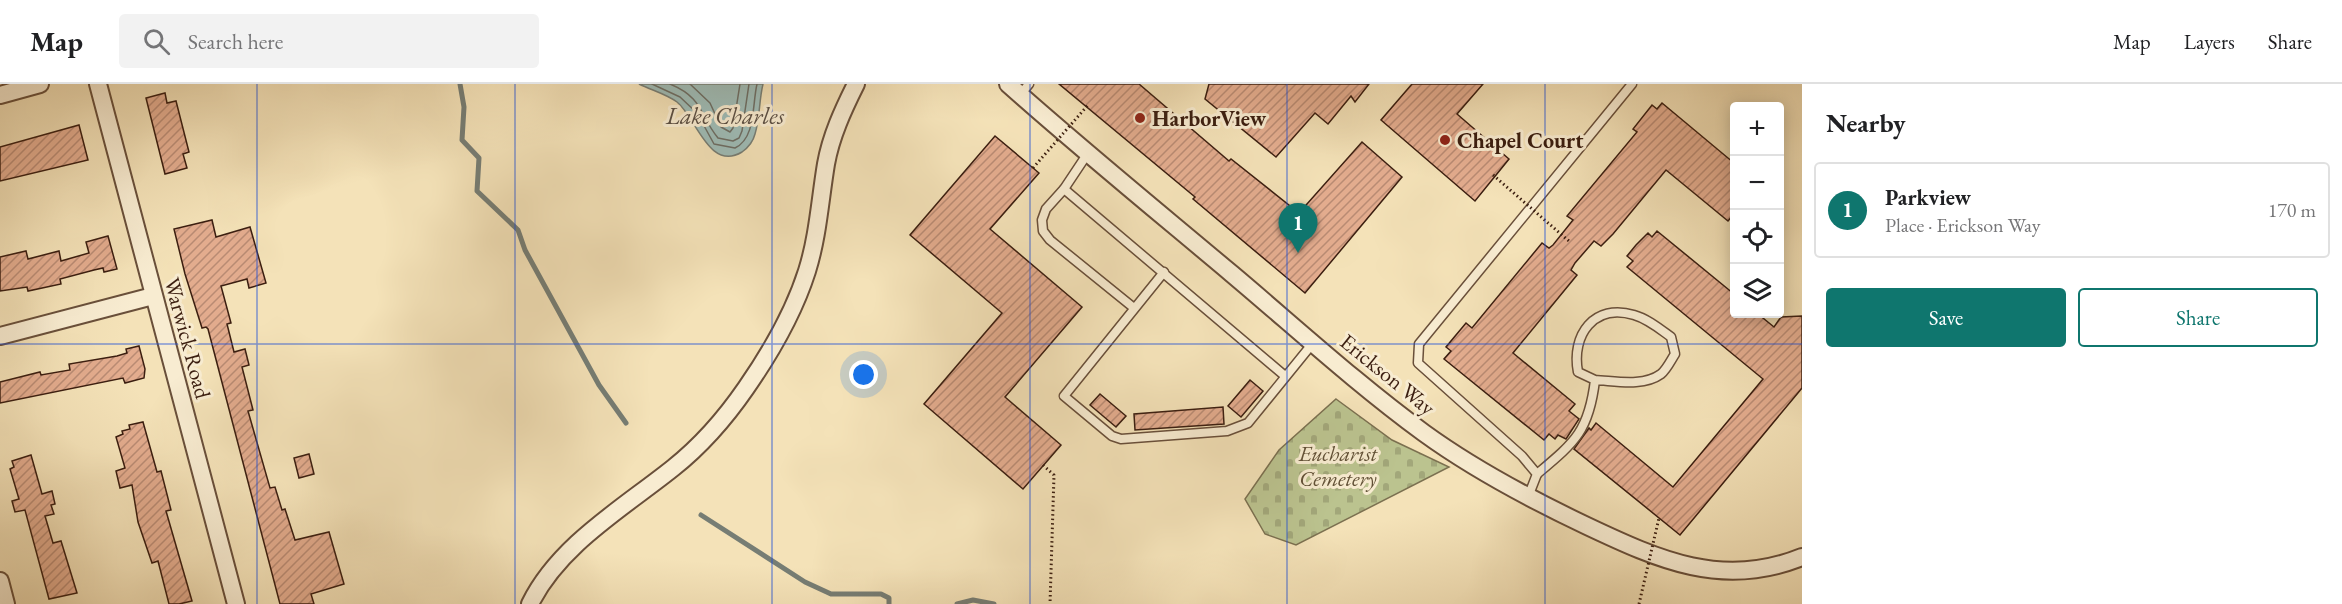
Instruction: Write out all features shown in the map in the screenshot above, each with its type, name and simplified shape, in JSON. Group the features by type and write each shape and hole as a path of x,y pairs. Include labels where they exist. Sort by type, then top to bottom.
{"street":[{"path":"0,95 40,84"},
{"name":"Warwick Road","path":"98,84 236,604"},
{"path":"530,604 550,574 569,552 676,466 704,439 727,414 763,361 794,304 807,271 817,230 832,137 856,84"},
{"name":"Erickson Way","path":"1019,88 1088,153 1423,432 1527,498 1627,544 1677,563 1703,569 1754,571 1777,567 1802,557"},
{"path":"0,336 153,296"},
{"path":"0,581 6,604"}],"lane":[{"path":"1537,474 1522,456 1418,363 1419,344 1632,84"},
{"path":"1088,153 1064,189 1046,209 1042,220 1043,231 1050,240 1134,308"},
{"path":"1064,189 1285,376"},
{"path":"1164,272 1064,396 1112,436 1132,439 1239,428 1248,423 1313,342"},
{"path":"1610,314 1635,315 1671,337 1675,354 1662,373 1647,380 1632,382 1595,380 1578,372 1575,356 1584,327 1596,320 1610,314"},
{"path":"1527,498 1537,474 1563,452 1583,427 1591,411 1595,380"}],"path":[{"path":"1033,168 1088,105"},
{"path":"1493,175 1570,242"},
{"path":"1043,465 1054,475 1050,604"},
{"path":"1640,604 1659,518"}],"green space":[{"name":"Eucharist Cemetery","path":"1336,399 1392,440 1449,467 1296,545 1265,534 1245,499 1279,450"}],"water":[{"name":"Lake Charles","path":"639,84 763,84 758,122 753,139 742,152 731,156 721,155 704,140 677,102"}],"building":[{"path":"1059,84 1139,84 1229,161 1231,159 1299,213 1362,142 1402,177 1305,293 1193,199 1195,197"},
{"path":"1209,84 1369,84 1355,102 1351,96 1328,124 1315,113 1276,157 1205,99"},
{"name":"Chapel Court","path":"1412,84 1483,84 1457,114 1509,159 1475,201 1381,120"},
{"path":"165,93 167,103 176,101 189,152 183,154 187,168 165,174 146,98"},
{"path":"1662,103 1730,160 1730,219 1728,221 1666,170 1613,234 1601,246 1594,241 1575,263 1571,270 1577,275 1513,353 1575,404 1569,411 1579,419 1566,439 1558,435 1555,439 1549,434 1544,440 1444,359 1451,351 1446,347 1466,323 1472,328 1542,243 1549,248 1553,245 1573,220 1567,216 1637,132 1633,129 1652,105 1657,109"},
{"path":"79,125 88,160 0,181 0,147"},
{"path":"995,136 1039,173 990,229 1082,307 1005,397 1061,445 1023,489 924,404 1002,313 910,235"},
{"path":"212,220 216,237 250,227 266,283 249,288 247,279 221,286 231,323 227,324 234,352 245,349 249,365 242,367 253,410 248,411 270,488 275,487 295,540 329,532 344,584 311,594 314,604 280,604 208,329 202,328 185,274 174,229"},
{"path":"1657,231 1730,291 1730,318 1763,318 1774,327 1780,318 1802,316 1802,388 1680,535 1574,449 1589,428 1591,430 1596,423 1673,487 1763,379 1627,267 1633,261 1627,256 1636,245 1648,233 1652,237"},
{"path":"108,236 117,269 104,272 103,268 94,270 60,279 61,284 28,291 27,287 0,291 0,257 26,251 28,259 59,251 61,261 89,253 86,242"},
{"path":"139,346 145,369 144,378 125,383 123,378 0,403 0,382 40,372 41,375 70,370 69,364 117,356 127,353 126,349"},
{"path":"1250,380 1263,391 1241,417 1228,406"},
{"path":"1100,394 1126,416 1116,427 1090,405"},
{"path":"1223,407 1224,424 1135,430 1134,414"},
{"path":"143,422 157,472 161,471 171,510 166,511 192,601 169,604 158,561 152,563 138,522 132,485 120,488 116,471 125,468 116,437 123,434 122,431 130,429 129,425"},
{"path":"309,454 314,474 299,478 294,458"},
{"path":"31,455 42,494 52,491 55,504 51,505 54,514 45,516 53,543 61,541 77,593 49,599 25,510 15,512 12,501 19,499 10,469 14,467 12,461"}],"waterway":[{"path":"460,84 464,107 462,140 479,158 477,191 518,230 525,250 599,385 626,423"},
{"path":"701,515 805,582 831,594 881,594 889,598 889,604"},
{"path":"957,604 973,600 994,604"}],"place":[{"name":"HarborView","path":"1140,118"},
{"name":"Chapel Court","path":"1445,140"},
{"name":"Parkview","path":"1298,253"}]}
